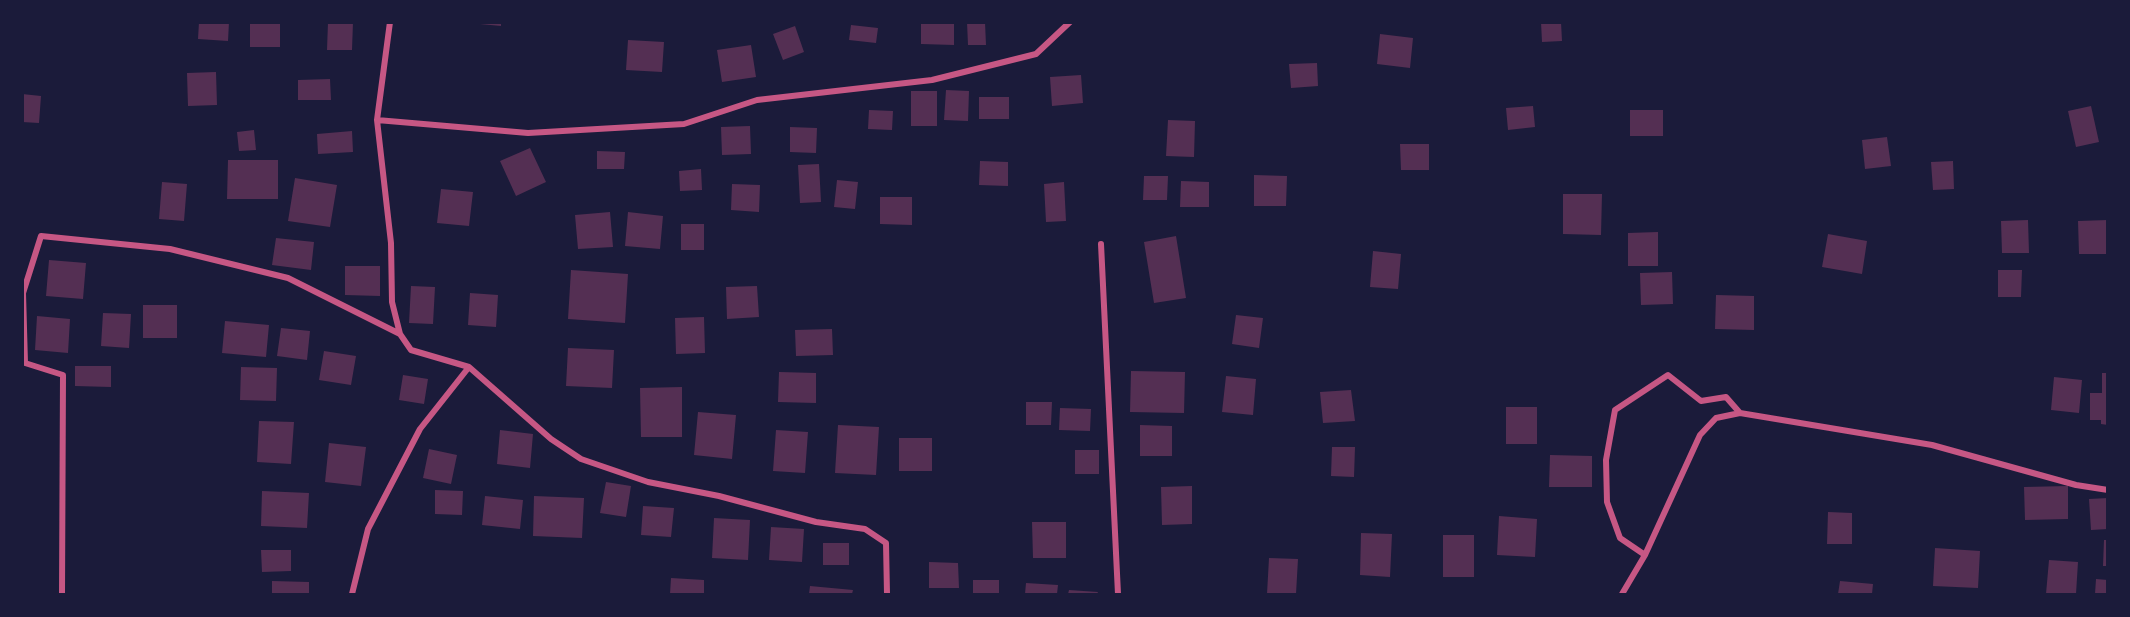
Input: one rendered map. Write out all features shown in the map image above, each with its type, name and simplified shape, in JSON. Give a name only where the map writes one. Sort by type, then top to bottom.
[{"type":"street","points":[[390,22],[377,120],[391,243],[392,302],[400,334],[411,350],[468,367],[551,439],[582,459],[648,482],[719,496],[816,522],[865,529],[886,543],[887,594]]},
{"type":"street","points":[[377,120],[528,133],[684,124],[757,100],[932,80],[1036,54],[1070,22]]},
{"type":"street","points":[[63,594],[63,375],[26,363],[22,293],[41,236],[170,249],[288,278],[400,334]]},
{"type":"street","points":[[1101,244],[1118,594]]},
{"type":"street","points":[[352,594],[368,530],[420,429],[468,367]]},
{"type":"street","points":[[1645,555],[1620,538],[1607,502],[1606,460],[1615,410],[1668,375],[1701,401],[1726,397],[1740,413]]},
{"type":"street","points":[[1622,594],[1645,555],[1700,435],[1716,418],[1740,413],[1932,445],[2076,485],[2108,490]]},
{"type":"building","points":[[199,22],[229,22],[228,41],[198,39]]},
{"type":"building","points":[[250,22],[280,22],[280,47],[250,47]]},
{"type":"building","points":[[328,22],[353,22],[352,50],[327,50]]},
{"type":"building","points":[[480,22],[501,22],[501,26],[480,24]]},
{"type":"building","points":[[921,22],[954,22],[954,45],[921,44]]},
{"type":"building","points":[[967,22],[985,22],[986,45],[968,45]]},
{"type":"building","points":[[1541,22],[1561,22],[1562,41],[1542,42]]},
{"type":"building","points":[[851,25],[878,28],[876,43],[849,40]]},
{"type":"building","points":[[795,26],[804,52],[783,60],[773,34]]},
{"type":"building","points":[[1380,34],[1413,38],[1410,68],[1377,64]]},
{"type":"building","points":[[628,40],[664,42],[662,72],[626,70]]},
{"type":"building","points":[[751,45],[756,77],[722,82],[717,50]]},
{"type":"building","points":[[1317,63],[1318,86],[1291,88],[1289,64]]},
{"type":"building","points":[[216,72],[217,105],[188,106],[187,73]]},
{"type":"building","points":[[1081,75],[1083,103],[1052,106],[1050,77]]},
{"type":"building","points":[[330,79],[331,100],[298,100],[298,80]]},
{"type":"building","points":[[946,90],[969,91],[968,121],[944,120]]},
{"type":"building","points":[[911,91],[937,91],[937,126],[911,126]]},
{"type":"building","points":[[22,94],[41,96],[39,123],[22,122]]},
{"type":"building","points":[[979,97],[1009,97],[1009,119],[979,119]]},
{"type":"building","points":[[1533,106],[1535,127],[1508,130],[1506,108]]},
{"type":"building","points":[[2091,106],[2099,142],[2076,147],[2068,111]]},
{"type":"building","points":[[869,110],[893,111],[892,130],[868,129]]},
{"type":"building","points":[[1630,110],[1663,110],[1663,136],[1630,136]]},
{"type":"building","points":[[1168,120],[1195,121],[1194,157],[1166,156]]},
{"type":"building","points":[[750,126],[751,154],[722,155],[721,127]]},
{"type":"building","points":[[790,127],[817,128],[816,153],[790,152]]},
{"type":"building","points":[[254,130],[256,150],[239,151],[237,132]]},
{"type":"building","points":[[352,131],[353,152],[318,154],[317,134]]},
{"type":"building","points":[[1887,137],[1891,166],[1865,169],[1862,140]]},
{"type":"building","points":[[1400,144],[1429,144],[1429,170],[1401,170]]},
{"type":"building","points":[[530,148],[546,182],[516,196],[500,161]]},
{"type":"building","points":[[597,151],[625,152],[624,169],[597,169]]},
{"type":"building","points":[[228,160],[278,160],[278,199],[227,199]]},
{"type":"building","points":[[980,161],[1008,162],[1008,186],[979,185]]},
{"type":"building","points":[[1953,161],[1954,189],[1933,190],[1931,162]]},
{"type":"building","points":[[819,164],[821,202],[800,203],[798,165]]},
{"type":"building","points":[[701,169],[702,190],[680,191],[679,171]]},
{"type":"building","points":[[1254,175],[1287,176],[1286,206],[1254,206]]},
{"type":"building","points":[[1144,176],[1168,176],[1167,200],[1143,200]]},
{"type":"building","points":[[295,178],[337,185],[330,227],[288,221]]},
{"type":"building","points":[[837,180],[858,182],[855,209],[834,207]]},
{"type":"building","points":[[1181,181],[1209,182],[1209,207],[1180,207]]},
{"type":"building","points":[[162,182],[187,184],[184,221],[159,219]]},
{"type":"building","points":[[1064,182],[1066,221],[1046,222],[1044,184]]},
{"type":"building","points":[[732,184],[760,185],[759,212],[731,210]]},
{"type":"building","points":[[441,189],[473,192],[469,226],[437,223]]},
{"type":"building","points":[[1563,194],[1602,194],[1601,235],[1563,234]]},
{"type":"building","points":[[880,197],[912,197],[912,225],[880,224]]},
{"type":"building","points":[[610,212],[613,247],[578,249],[575,215]]},
{"type":"building","points":[[628,212],[663,216],[660,249],[625,246]]},
{"type":"building","points":[[2028,220],[2029,253],[2002,253],[2001,221]]},
{"type":"building","points":[[2108,220],[2108,254],[2079,254],[2078,221]]},
{"type":"building","points":[[681,224],[704,224],[704,250],[681,250]]},
{"type":"building","points":[[1658,232],[1658,266],[1628,266],[1628,233]]},
{"type":"building","points":[[1828,234],[1867,241],[1862,274],[1822,267]]},
{"type":"building","points":[[1176,236],[1186,298],[1154,303],[1144,242]]},
{"type":"building","points":[[276,238],[314,242],[311,270],[272,265]]},
{"type":"building","points":[[1373,251],[1401,254],[1398,289],[1370,287]]},
{"type":"building","points":[[49,260],[86,263],[83,299],[46,296]]},
{"type":"building","points":[[345,266],[380,266],[380,296],[345,295]]},
{"type":"building","points":[[571,270],[628,274],[625,323],[568,319]]},
{"type":"building","points":[[1998,270],[2022,270],[2021,297],[1998,297]]},
{"type":"building","points":[[1672,272],[1673,304],[1641,305],[1640,273]]},
{"type":"building","points":[[411,286],[435,287],[433,324],[409,323]]},
{"type":"building","points":[[757,286],[759,317],[727,319],[726,287]]},
{"type":"building","points":[[470,293],[498,295],[496,327],[468,325]]},
{"type":"building","points":[[1716,295],[1754,296],[1754,330],[1715,329]]},
{"type":"building","points":[[143,305],[177,305],[177,338],[143,338]]},
{"type":"building","points":[[103,313],[131,314],[129,348],[101,346]]},
{"type":"building","points":[[1236,315],[1263,318],[1259,348],[1232,344]]},
{"type":"building","points":[[37,316],[70,319],[68,353],[35,350]]},
{"type":"building","points":[[704,317],[705,353],[676,354],[675,318]]},
{"type":"building","points":[[225,321],[269,325],[266,357],[222,353]]},
{"type":"building","points":[[281,328],[310,331],[307,360],[277,356]]},
{"type":"building","points":[[832,329],[833,355],[796,356],[795,330]]},
{"type":"building","points":[[568,348],[614,350],[612,388],[566,386]]},
{"type":"building","points":[[324,351],[356,356],[351,385],[319,380]]},
{"type":"building","points":[[75,366],[111,366],[111,387],[75,386]]},
{"type":"building","points":[[241,367],[277,368],[276,401],[240,400]]},
{"type":"building","points":[[1131,371],[1185,372],[1184,413],[1130,412]]},
{"type":"building","points":[[779,372],[816,373],[816,403],[778,402]]},
{"type":"building","points":[[2102,373],[2108,373],[2108,425],[2101,424],[2101,420],[2090,420],[2090,393],[2102,393]]},
{"type":"building","points":[[403,375],[428,379],[424,404],[399,400]]},
{"type":"building","points":[[1226,376],[1256,379],[1253,415],[1222,412]]},
{"type":"building","points":[[2054,377],[2082,380],[2079,413],[2051,410]]},
{"type":"building","points":[[682,387],[682,437],[641,437],[640,388]]},
{"type":"building","points":[[1351,390],[1355,421],[1323,423],[1320,392]]},
{"type":"building","points":[[1026,402],[1052,402],[1051,425],[1026,425]]},
{"type":"building","points":[[1506,407],[1537,407],[1537,444],[1506,444]]},
{"type":"building","points":[[1060,408],[1091,409],[1090,431],[1059,430]]},
{"type":"building","points":[[698,412],[736,415],[732,459],[694,455]]},
{"type":"building","points":[[259,421],[294,422],[291,464],[257,462]]},
{"type":"building","points":[[838,425],[879,427],[876,475],[835,473]]},
{"type":"building","points":[[1140,425],[1172,426],[1172,456],[1140,456]]},
{"type":"building","points":[[500,430],[533,434],[530,468],[497,464]]},
{"type":"building","points":[[776,430],[808,432],[805,473],[773,471]]},
{"type":"building","points":[[899,438],[932,438],[932,471],[899,471]]},
{"type":"building","points":[[329,443],[366,447],[361,486],[325,482]]},
{"type":"building","points":[[1332,447],[1355,447],[1354,477],[1331,476]]},
{"type":"building","points":[[429,449],[457,455],[451,484],[423,478]]},
{"type":"building","points":[[1075,450],[1099,450],[1099,474],[1075,474]]},
{"type":"building","points":[[1550,455],[1592,456],[1592,487],[1549,487]]},
{"type":"building","points":[[606,482],[631,486],[626,517],[600,513]]},
{"type":"building","points":[[1192,486],[1192,524],[1162,525],[1161,487]]},
{"type":"building","points":[[2068,486],[2068,519],[2025,520],[2024,487]]},
{"type":"building","points":[[435,490],[463,491],[462,515],[435,514]]},
{"type":"building","points":[[262,491],[309,493],[307,528],[261,526]]},
{"type":"building","points":[[485,496],[523,500],[520,529],[482,525]]},
{"type":"building","points":[[534,496],[584,498],[582,538],[533,536]]},
{"type":"building","points":[[2108,498],[2108,529],[2091,530],[2089,499]]},
{"type":"building","points":[[643,506],[674,508],[671,537],[641,535]]},
{"type":"building","points":[[1828,512],[1852,513],[1852,544],[1827,544]]},
{"type":"building","points":[[1499,516],[1537,519],[1535,557],[1497,555]]},
{"type":"building","points":[[714,518],[750,520],[748,560],[712,558]]},
{"type":"building","points":[[1032,522],[1066,522],[1066,558],[1033,558]]},
{"type":"building","points":[[771,527],[804,529],[802,562],[769,560]]},
{"type":"building","points":[[1361,533],[1392,534],[1390,577],[1360,575]]},
{"type":"building","points":[[1443,535],[1474,535],[1474,577],[1443,577]]},
{"type":"building","points":[[2104,540],[2108,540],[2108,566],[2103,566]]},
{"type":"building","points":[[823,543],[849,543],[849,565],[823,565]]},
{"type":"building","points":[[1935,548],[1980,551],[1978,588],[1933,586]]},
{"type":"building","points":[[261,550],[291,550],[291,571],[262,572]]},
{"type":"building","points":[[1269,558],[1298,559],[1296,594],[1267,594]]},
{"type":"building","points":[[2049,560],[2078,562],[2076,594],[2046,594]]},
{"type":"building","points":[[929,562],[958,563],[959,588],[929,588]]},
{"type":"building","points":[[671,578],[704,580],[704,594],[670,594]]},
{"type":"building","points":[[2096,579],[2108,580],[2108,594],[2095,594]]},
{"type":"building","points":[[973,580],[999,580],[999,594],[973,594]]},
{"type":"building","points":[[272,581],[309,582],[309,594],[272,594]]},
{"type":"building","points":[[1840,581],[1873,584],[1872,594],[1838,594]]},
{"type":"building","points":[[1026,583],[1058,585],[1057,594],[1025,594]]},
{"type":"building","points":[[810,586],[853,590],[852,594],[809,594]]},
{"type":"building","points":[[1069,590],[1098,592],[1097,594],[1068,594]]}]
